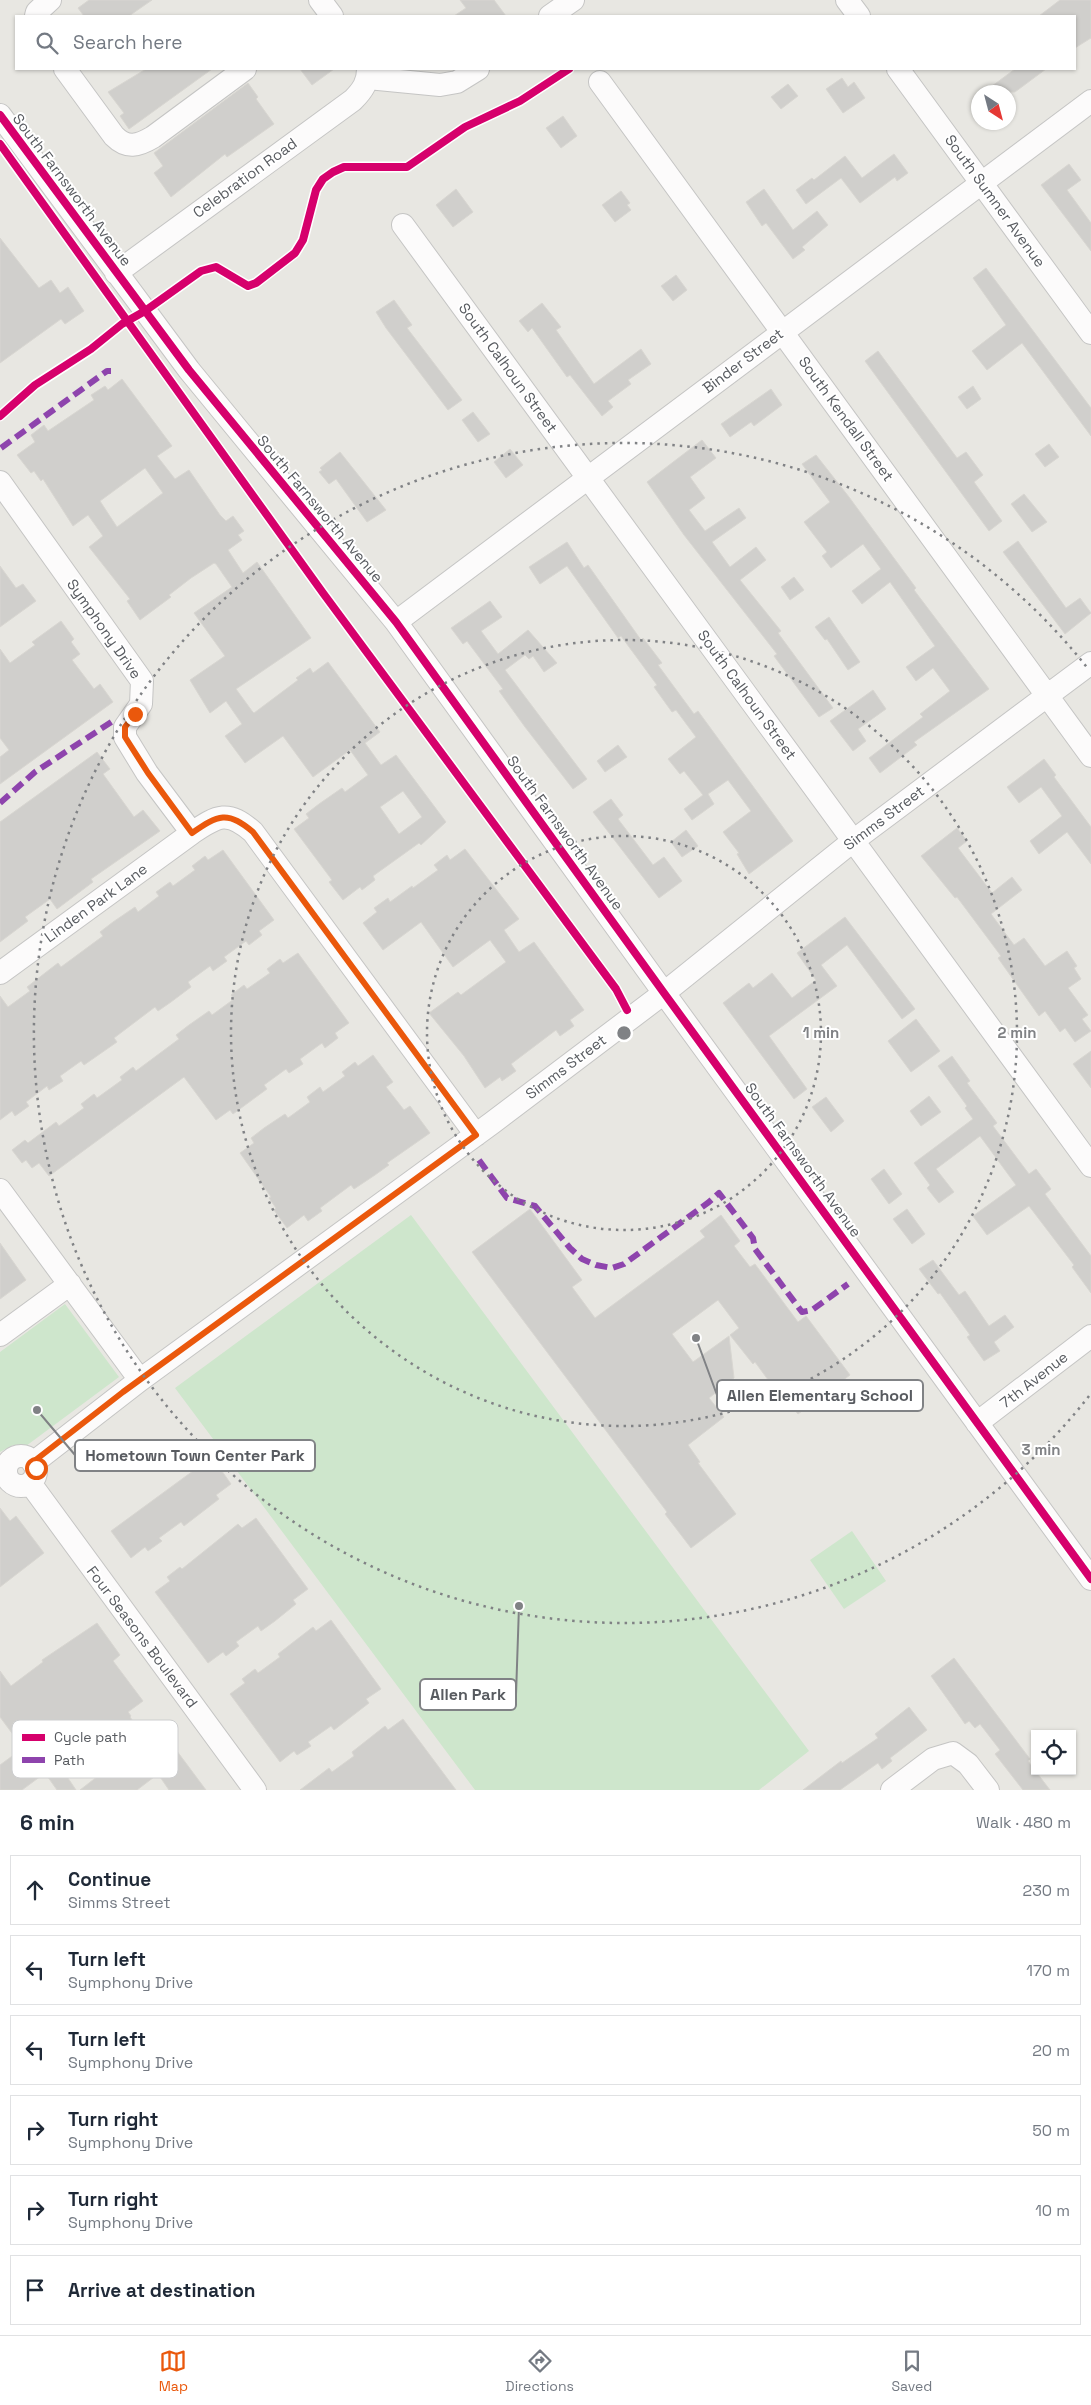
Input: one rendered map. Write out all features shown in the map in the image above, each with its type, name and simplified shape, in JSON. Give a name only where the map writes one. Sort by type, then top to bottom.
[{"type":"street","points":[[36,15],[50,0]]},
{"type":"street","points":[[551,15],[573,0]]},
{"type":"street","points":[[847,0],[858,15]]},
{"type":"street","points":[[66,70],[114,136],[122,144],[129,146],[137,145],[153,137],[245,70]]},
{"type":"street","name":"Celebration Road","points":[[116,272],[353,100],[364,88],[368,74],[440,85],[457,82],[476,70]]},
{"type":"street","name":"South Sumner Avenue","points":[[899,70],[1091,333]]},
{"type":"street","name":"South Kendall Street","points":[[600,82],[1091,756]]},
{"type":"street","name":"Binder Street","points":[[396,622],[1091,102]]},
{"type":"street","name":"South Farnsworth Avenue","points":[[0,115],[194,377],[396,622],[1091,1579]]},
{"type":"street","name":"South Calhoun Street","points":[[403,225],[1091,1166]]},
{"type":"street","name":"Symphony Drive","points":[[0,482],[142,681],[141,704],[125,727],[125,737],[148,773],[192,833]]},
{"type":"street","name":"Simms Street","points":[[18,1478],[140,1380],[476,1135],[664,993],[853,841],[1091,663]]},
{"type":"street","points":[[192,833],[211,820],[226,816],[240,820],[253,832],[476,1135]]},
{"type":"street","name":"Linden Park Lane","points":[[0,973],[192,833]]},
{"type":"street","points":[[0,1190],[140,1380]]},
{"type":"street","points":[[0,1335],[70,1284]]},
{"type":"street","name":"7th Avenue","points":[[977,1423],[1091,1336]]},
{"type":"street","name":"Four Seasons Boulevard","points":[[18,1478],[255,1790]]},
{"type":"street","points":[[892,1790],[933,1759],[953,1753],[968,1764],[988,1790]]},
{"type":"green space","points":[[411,1215],[809,1751],[759,1790],[475,1790],[175,1388]]},
{"type":"green space","points":[[65,1304],[119,1377],[26,1446],[13,1445],[0,1452],[0,1352]]},
{"type":"green space","points":[[852,1531],[886,1581],[844,1609],[810,1560]]},
{"type":"building","points":[[89,0],[152,0],[130,15],[83,15],[78,8]]},
{"type":"building","points":[[460,0],[494,0],[505,15],[456,15],[466,8]]},
{"type":"building","points":[[1060,0],[1091,0],[1091,38],[1076,47],[1076,15],[1040,15]]},
{"type":"building","points":[[144,70],[211,70],[129,129],[120,116],[124,113],[108,92]]},
{"type":"building","points":[[301,70],[333,70],[312,85]]},
{"type":"building","points":[[1014,70],[1045,70],[1016,91],[1016,85],[993,85]]},
{"type":"building","points":[[842,78],[848,87],[854,82],[865,98],[843,113],[826,89]]},
{"type":"building","points":[[248,83],[258,97],[256,99],[274,124],[227,157],[225,154],[171,197],[154,173],[163,166],[154,153]]},
{"type":"building","points":[[788,84],[798,96],[781,109],[771,97]]},
{"type":"building","points":[[563,116],[577,136],[561,148],[546,128]]},
{"type":"building","points":[[894,154],[908,173],[897,181],[895,177],[860,203],[841,178],[806,204],[796,190],[812,178],[814,180],[845,156],[862,178]]},
{"type":"building","points":[[1069,164],[1081,180],[1067,190],[1091,223],[1091,251],[1041,185]]},
{"type":"building","points":[[456,189],[473,212],[453,227],[436,205]]},
{"type":"building","points":[[764,189],[793,230],[817,211],[828,225],[802,247],[805,250],[793,259],[766,223],[762,226],[746,202]]},
{"type":"building","points":[[621,191],[630,203],[627,205],[631,210],[615,222],[602,205]]},
{"type":"building","points":[[0,238],[39,288],[51,280],[60,293],[68,287],[84,311],[65,324],[61,319],[0,363]]},
{"type":"building","points":[[986,268],[1091,408],[1091,436],[1022,343],[987,370],[972,351],[1006,325],[973,278]]},
{"type":"building","points":[[676,275],[687,290],[673,301],[661,286]]},
{"type":"building","points":[[394,300],[412,325],[407,328],[462,400],[448,410],[376,312]]},
{"type":"building","points":[[542,303],[561,327],[556,330],[594,384],[641,349],[651,364],[628,380],[631,384],[608,401],[613,407],[602,416],[570,375],[567,377],[532,328],[528,332],[519,321]]},
{"type":"building","points":[[878,351],[957,458],[966,452],[983,475],[974,482],[1002,521],[989,531],[865,361]]},
{"type":"building","points":[[122,379],[172,446],[157,456],[175,479],[189,470],[220,515],[226,521],[233,516],[244,531],[238,535],[242,540],[228,550],[243,573],[257,562],[311,638],[236,689],[252,711],[254,713],[298,680],[296,678],[310,668],[313,673],[328,662],[380,732],[365,743],[381,765],[396,755],[446,822],[421,845],[419,843],[373,876],[375,880],[362,890],[360,887],[343,900],[329,882],[332,880],[294,829],[309,818],[306,814],[319,804],[342,788],[345,792],[368,775],[350,750],[313,777],[283,736],[245,763],[225,736],[242,724],[226,701],[210,713],[190,680],[225,656],[194,613],[232,587],[216,564],[214,563],[191,578],[169,595],[171,597],[140,620],[127,601],[130,599],[89,547],[103,536],[88,515],[73,526],[43,479],[41,481],[34,471],[31,473],[17,455],[35,442],[31,435],[44,425],[48,431],[94,400],[91,395],[105,386],[108,390]],"holes":[[[145,468],[163,493],[117,527],[100,501]],[[403,791],[422,817],[399,834],[380,807]]]},
{"type":"building","points":[[973,386],[981,399],[967,409],[958,397]]},
{"type":"building","points":[[771,389],[782,405],[754,426],[751,422],[730,437],[721,424]]},
{"type":"building","points":[[473,412],[490,434],[478,442],[462,420]]},
{"type":"building","points":[[702,440],[716,458],[690,477],[705,498],[689,510],[705,531],[739,508],[746,518],[712,542],[730,567],[756,547],[766,560],[740,580],[781,631],[778,633],[833,708],[819,717],[774,656],[777,654],[684,535],[647,482]]},
{"type":"building","points":[[1049,444],[1059,457],[1045,467],[1035,454]]},
{"type":"building","points":[[510,449],[523,465],[506,478],[494,462]]},
{"type":"building","points":[[340,452],[386,510],[367,522],[336,479],[329,484],[319,472],[322,470],[320,468]]},
{"type":"building","points":[[816,455],[849,497],[916,588],[914,590],[989,689],[914,742],[917,745],[880,773],[869,758],[923,717],[920,714],[950,691],[933,668],[916,681],[906,667],[935,646],[890,582],[862,604],[852,591],[881,569],[863,544],[831,568],[822,556],[827,552],[804,522],[830,502],[802,464]]},
{"type":"building","points":[[1024,494],[1047,522],[1032,532],[1011,504]]},
{"type":"building","points":[[1018,541],[1066,608],[1080,598],[1091,613],[1065,634],[1003,552]]},
{"type":"building","points":[[567,542],[584,568],[588,565],[641,640],[643,638],[662,663],[658,665],[694,714],[698,711],[793,841],[749,874],[737,854],[739,853],[723,832],[751,811],[728,780],[708,794],[714,804],[692,820],[684,809],[703,795],[684,771],[680,774],[668,759],[696,737],[676,710],[672,712],[654,687],[657,685],[621,636],[618,638],[567,566],[540,584],[529,567]]},
{"type":"building","points":[[0,566],[16,588],[23,584],[36,601],[0,627]]},
{"type":"building","points":[[794,577],[804,590],[790,600],[781,587]]},
{"type":"building","points":[[490,601],[502,617],[481,631],[498,654],[528,630],[557,663],[544,672],[533,656],[529,659],[525,655],[505,670],[587,779],[573,789],[499,691],[503,689],[467,641],[463,644],[451,628]]},
{"type":"building","points":[[829,617],[860,662],[848,670],[827,639],[825,640],[815,627]]},
{"type":"building","points":[[61,621],[74,639],[71,642],[80,654],[72,660],[94,689],[100,684],[113,702],[0,784],[0,757],[9,750],[0,738],[0,649],[10,663],[35,645],[32,642]]},
{"type":"building","points":[[873,690],[886,709],[858,729],[866,741],[853,751],[830,721]]},
{"type":"building","points":[[618,745],[627,757],[605,772],[597,761]]},
{"type":"building","points":[[97,752],[110,769],[103,774],[134,817],[143,810],[160,831],[91,879],[93,882],[57,909],[50,899],[25,917],[28,921],[0,942],[0,822]]},
{"type":"building","points":[[1044,759],[1056,775],[1054,777],[1091,827],[1091,864],[1067,832],[1039,854],[1030,841],[1062,816],[1041,787],[1019,803],[1007,787]]},
{"type":"building","points":[[611,799],[623,815],[618,819],[653,865],[664,857],[682,881],[659,898],[593,812]]},
{"type":"building","points":[[957,828],[967,841],[958,848],[992,893],[1012,877],[1022,890],[991,914],[1014,945],[1024,938],[1045,966],[1067,951],[1077,966],[1074,968],[1081,979],[1068,988],[1088,1015],[1082,1019],[1091,1031],[1075,1042],[1065,1028],[1060,1032],[1045,1011],[1039,1016],[998,958],[1001,956],[957,897],[955,898],[921,856]]},
{"type":"building","points":[[686,830],[698,846],[682,857],[671,842]]},
{"type":"building","points":[[465,849],[519,919],[504,930],[519,952],[534,942],[584,1010],[570,1020],[574,1026],[560,1036],[556,1030],[511,1064],[516,1071],[502,1081],[500,1077],[485,1088],[464,1056],[429,1013],[458,992],[461,995],[506,962],[490,940],[453,967],[421,922],[383,950],[363,923],[377,912],[374,908],[388,898],[390,902],[438,870],[434,865],[447,855],[450,860]]},
{"type":"building","points":[[223,850],[274,920],[259,931],[262,935],[249,945],[246,941],[224,957],[227,961],[213,971],[210,966],[188,982],[191,987],[158,1011],[155,1007],[114,1038],[117,1042],[84,1065],[81,1061],[60,1076],[63,1081],[49,1090],[47,1086],[26,1102],[29,1106],[15,1116],[12,1111],[0,1120],[0,996],[8,1007],[30,991],[27,987],[58,963],[61,967],[103,936],[100,932],[113,922],[135,907],[138,912],[159,896],[156,892],[170,882],[173,886],[195,870],[192,866],[205,856],[208,860]]},
{"type":"building","points":[[845,917],[915,1009],[902,1019],[847,945],[821,965],[837,986],[769,1036],[807,1089],[794,1099],[723,1003],[749,983],[753,988],[772,973],[792,998],[816,980],[797,953]]},
{"type":"building","points":[[298,953],[349,1023],[335,1033],[338,1038],[325,1048],[322,1043],[300,1059],[303,1064],[289,1073],[286,1069],[264,1085],[267,1089],[233,1114],[230,1110],[216,1120],[184,1077],[49,1176],[39,1163],[32,1168],[26,1160],[22,1163],[12,1150],[25,1140],[28,1143],[56,1122],[59,1126],[84,1108],[81,1104],[94,1094],[97,1098],[122,1080],[120,1077],[133,1067],[136,1071],[179,1039],[176,1035],[189,1025],[209,1011],[212,1015],[234,999],[231,995],[244,985],[247,989],[270,973],[267,969],[280,959],[283,963]]},
{"type":"building","points":[[916,1019],[940,1051],[911,1072],[888,1041]]},
{"type":"building","points":[[1091,1051],[1091,1088],[1073,1064]]},
{"type":"building","points":[[373,1055],[393,1082],[386,1087],[404,1110],[410,1106],[430,1133],[354,1189],[351,1185],[320,1208],[322,1211],[308,1221],[304,1215],[287,1228],[274,1210],[276,1208],[269,1198],[271,1197],[240,1153],[254,1143],[251,1138],[264,1128],[285,1114],[288,1118],[310,1102],[307,1097],[320,1087],[323,1092],[345,1076],[342,1072],[355,1062],[358,1066]]},
{"type":"building","points":[[952,1056],[970,1081],[967,1083],[997,1123],[993,1126],[1029,1174],[1036,1169],[1051,1189],[1045,1194],[1091,1256],[1091,1293],[1072,1267],[1074,1265],[1029,1206],[987,1235],[973,1216],[1016,1185],[980,1136],[936,1169],[954,1192],[939,1203],[927,1188],[930,1185],[914,1163],[973,1119],[965,1108],[967,1106],[938,1066]]},
{"type":"building","points":[[929,1096],[941,1112],[921,1126],[910,1111]]},
{"type":"building","points":[[826,1097],[844,1121],[831,1132],[812,1107]]},
{"type":"building","points":[[884,1169],[902,1194],[889,1204],[871,1179]]},
{"type":"building","points":[[530,1209],[582,1280],[572,1287],[595,1318],[705,1237],[700,1231],[721,1215],[740,1241],[734,1246],[750,1267],[755,1264],[798,1322],[806,1316],[850,1375],[798,1414],[793,1408],[790,1410],[755,1362],[753,1364],[730,1335],[739,1328],[718,1300],[672,1334],[693,1362],[729,1336],[734,1378],[709,1398],[724,1417],[688,1445],[700,1462],[698,1463],[736,1514],[691,1548],[665,1514],[667,1512],[472,1252]]},
{"type":"building","points":[[907,1209],[925,1234],[912,1244],[893,1219]]},
{"type":"building","points":[[0,1243],[26,1280],[0,1299]]},
{"type":"building","points":[[933,1260],[959,1295],[965,1291],[989,1326],[1005,1315],[1014,1327],[994,1342],[1000,1351],[984,1361],[967,1337],[970,1335],[940,1293],[938,1294],[919,1269]]},
{"type":"building","points":[[212,1457],[231,1484],[216,1495],[219,1499],[184,1526],[181,1522],[159,1538],[162,1541],[148,1551],[145,1547],[131,1558],[111,1531]]},
{"type":"building","points":[[0,1508],[10,1521],[16,1516],[44,1553],[0,1587]]},
{"type":"building","points":[[256,1518],[308,1589],[293,1600],[296,1604],[275,1621],[261,1631],[258,1626],[236,1642],[239,1646],[226,1656],[223,1652],[208,1663],[155,1592],[170,1581],[167,1577],[180,1567],[182,1569],[238,1524],[242,1528]]},
{"type":"building","points":[[331,1620],[381,1689],[366,1699],[369,1703],[334,1730],[331,1726],[308,1742],[311,1746],[297,1755],[294,1751],[280,1762],[230,1694],[245,1683],[242,1679],[255,1669],[258,1673],[280,1657],[278,1654],[313,1627],[316,1631]]},
{"type":"building","points":[[97,1623],[120,1655],[113,1661],[143,1701],[128,1712],[132,1720],[12,1720],[12,1733],[0,1717],[0,1671],[11,1686],[43,1662],[42,1660]]},
{"type":"building","points":[[954,1658],[1030,1759],[1028,1761],[1031,1765],[1031,1775],[1039,1775],[1050,1790],[1023,1790],[995,1754],[1000,1750],[980,1724],[975,1728],[969,1721],[965,1724],[931,1676]]},
{"type":"building","points":[[909,1707],[927,1730],[890,1758],[892,1761],[882,1769],[878,1763],[840,1790],[803,1790],[841,1761],[842,1763],[878,1738],[875,1734]]},
{"type":"building","points":[[403,1719],[456,1790],[300,1790],[329,1768],[332,1772],[354,1756],[352,1752],[385,1726],[388,1730]]},
{"type":"building","points":[[178,1752],[206,1790],[169,1790],[161,1778],[178,1778]]},
{"type":"building","points":[[12,1756],[12,1778],[38,1778],[22,1790],[0,1790],[0,1765]]},
{"type":"building","points":[[49,1778],[68,1778],[76,1790],[57,1790]]},
{"type":"building","points":[[95,1778],[153,1778],[137,1790],[80,1790]]},
{"type":"marked path","points":[[1,448],[107,371],[111,371]]},
{"type":"marked path","points":[[0,803],[35,772],[116,719]]},
{"type":"marked path","points":[[479,1160],[507,1198],[535,1206],[570,1248],[582,1259],[596,1265],[612,1268],[624,1264],[719,1193],[753,1238],[755,1249],[802,1312],[812,1310],[848,1284]]},
{"type":"cycle path","points":[[0,416],[35,385],[91,349],[122,324],[145,311],[201,271],[216,267],[248,286],[256,283],[295,253],[303,240],[316,190],[323,179],[333,172],[344,167],[407,167],[465,127],[520,101],[567,70]]},
{"type":"cycle path","points":[[0,115],[189,370],[396,622],[1091,1579]]},
{"type":"cycle path","points":[[0,144],[323,593],[616,989],[627,1010]]},
{"type":"place","name":"Allen Elementary School","points":[[696,1338]]},
{"type":"place","name":"Hometown Town Center Park","points":[[37,1410]]},
{"type":"place","name":"Allen Park","points":[[519,1606]]},
{"type":"route","points":[[36,1468],[33,1462],[123,1392],[476,1135],[253,832],[240,820],[226,816],[211,820],[192,833],[148,773],[125,737],[125,727],[135,714]]}]
